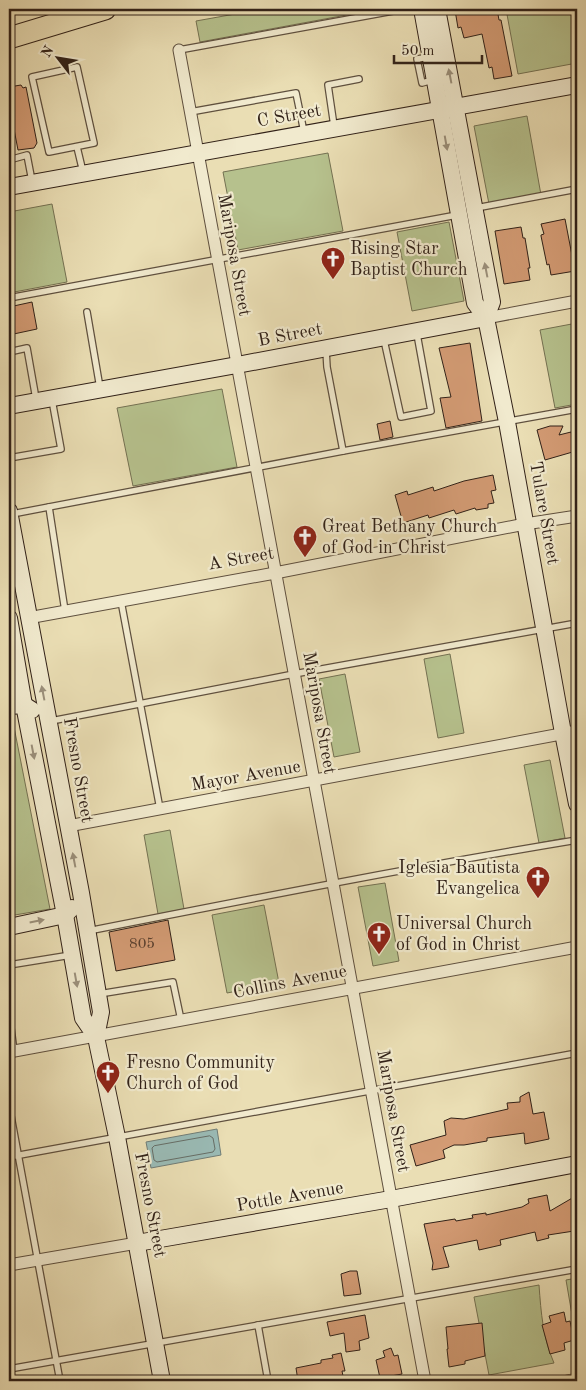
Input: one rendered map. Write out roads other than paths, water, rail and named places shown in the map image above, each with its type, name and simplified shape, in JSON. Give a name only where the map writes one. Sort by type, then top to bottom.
[{"type":"highway","points":[[9,38],[105,9]]},
{"type":"main road","name":"Tulare Street","points":[[422,9],[435,80],[448,109]]},
{"type":"main road","name":"Tulare Street","points":[[437,9],[448,109],[467,211],[475,303],[486,318],[545,629],[570,732],[577,804]]},
{"type":"main road","name":"C Street","points":[[9,187],[577,85]]},
{"type":"main road","name":"B Street","points":[[9,406],[486,318]]},
{"type":"main road","name":"Fresno Street","points":[[9,513],[81,893],[101,1012],[96,1037]]},
{"type":"main road","name":"Fresno Street","points":[[9,621],[16,654],[16,706],[65,915],[83,1018],[96,1037],[117,1137],[162,1381]]},
{"type":"main road","points":[[9,678],[16,654]]},
{"type":"main road","points":[[16,706],[32,710],[37,717],[39,728],[58,772]]},
{"type":"main road","points":[[9,926],[65,915],[81,893]]},
{"type":"main road","name":"Pottle Avenue","points":[[137,1243],[391,1199],[577,1164]]},
{"type":"street","name":"Mariposa Street","points":[[179,50],[425,1381]]},
{"type":"street","name":"B Street","points":[[486,318],[577,301]]},
{"type":"street","name":"A Street","points":[[28,618],[276,573],[525,524],[577,516]]},
{"type":"street","name":"Mayor Avenue","points":[[68,826],[570,732]]},
{"type":"street","name":"Collins Avenue","points":[[12,1052],[577,946]]},
{"type":"street","name":"Pottle Avenue","points":[[9,1265],[137,1243]]},
{"type":"street","points":[[567,1381],[577,1379]]},
{"type":"lane","points":[[179,50],[404,9]]},
{"type":"lane","points":[[77,67],[94,143],[77,147],[49,152],[32,77],[77,67]]},
{"type":"lane","points":[[334,128],[328,85],[359,79]]},
{"type":"lane","points":[[190,112],[296,93],[305,134]]},
{"type":"lane","points":[[77,147],[84,174]]},
{"type":"lane","points":[[9,160],[27,156],[32,183]]},
{"type":"lane","points":[[9,298],[577,189]]},
{"type":"lane","points":[[88,312],[100,389]]},
{"type":"lane","points":[[384,338],[401,417],[423,413],[430,411],[416,331]]},
{"type":"lane","points":[[9,352],[26,348],[61,449],[9,458]]},
{"type":"lane","points":[[326,348],[327,367],[343,451]]},
{"type":"lane","points":[[9,513],[577,409]]},
{"type":"lane","points":[[48,507],[65,611]]},
{"type":"lane","points":[[121,601],[160,810]]},
{"type":"lane","points":[[49,721],[294,674],[577,624]]},
{"type":"lane","points":[[87,931],[333,883],[577,840]]},
{"type":"lane","points":[[9,965],[71,955]]},
{"type":"lane","points":[[98,994],[174,982],[181,1020]]},
{"type":"lane","points":[[9,1013],[12,1052]]},
{"type":"lane","points":[[9,1157],[577,1053]]},
{"type":"lane","points":[[9,1105],[60,1381]]},
{"type":"lane","points":[[9,1369],[577,1269]]},
{"type":"lane","points":[[258,1325],[268,1381]]},
{"type":"water","points":[[217,1129],[221,1155],[151,1168],[146,1142]]},
{"type":"place","name":"Rising Star Baptist Church","points":[[333,280]]},
{"type":"place","name":"Great Bethany Church of God in Christ","points":[[305,558]]},
{"type":"place","name":"Iglesia Bautista Evangelica","points":[[538,899]]},
{"type":"place","name":"Universal Church of God in Christ","points":[[379,955]]},
{"type":"place","name":"Fresno Community Church of God","points":[[108,1094]]}]
